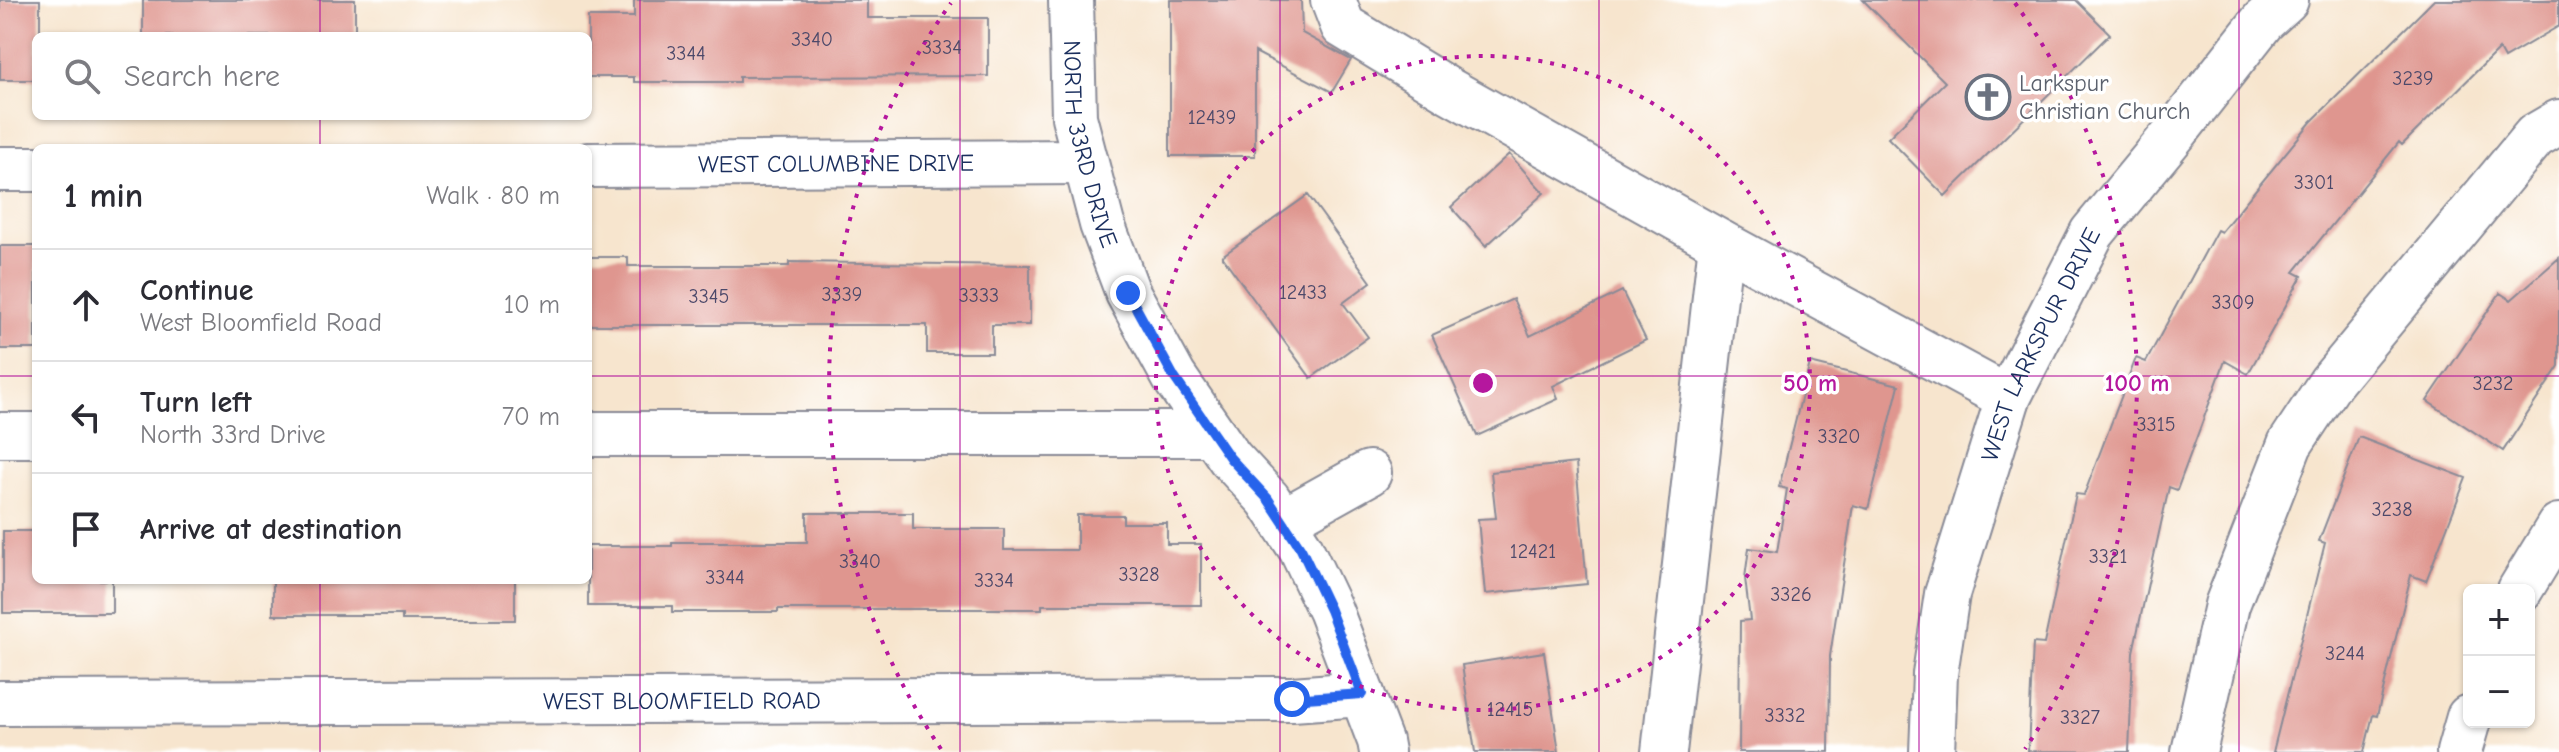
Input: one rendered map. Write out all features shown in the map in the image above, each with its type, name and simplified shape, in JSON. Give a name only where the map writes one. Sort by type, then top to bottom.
[{"type":"street","name":"NORTH 33RD DRIVE","points":[[1071,0],[1074,117],[1102,224],[1128,293],[1174,377],[1230,458],[1268,499],[1301,549],[1324,598],[1382,752]]},
{"type":"street","points":[[1333,0],[1343,26],[1450,91],[1721,243],[2008,398]]},
{"type":"street","name":"WEST LARKSPUR DRIVE","points":[[1932,752],[1935,674],[1947,594],[2008,398],[2092,233],[2178,129],[2264,7]]},
{"type":"street","points":[[2194,752],[2227,605],[2290,444],[2331,382],[2535,136],[2559,122]]},
{"type":"street","name":"WEST COLUMBINE DRIVE","points":[[592,165],[1086,162]]},
{"type":"street","points":[[0,169],[32,169]]},
{"type":"street","points":[[1664,752],[1721,243]]},
{"type":"street","points":[[592,434],[1213,434]]},
{"type":"street","points":[[0,435],[32,435]]},
{"type":"street","points":[[1283,521],[1369,473]]},
{"type":"street","points":[[2524,584],[2559,526]]},
{"type":"street","name":"WEST BLOOMFIELD ROAD","points":[[0,703],[1292,699],[1362,694]]},
{"type":"street","points":[[2459,752],[2466,728]]},
{"type":"building","points":[[0,0],[40,0],[40,32],[32,32],[32,80],[0,80]]},
{"type":"building","points":[[143,0],[355,0],[355,32],[143,32]]},
{"type":"building","points":[[634,0],[867,0],[867,18],[988,18],[988,76],[739,77],[739,82],[634,82],[634,77],[592,77],[592,32],[588,32],[588,17],[634,17]]},
{"type":"building","points":[[1170,0],[1301,0],[1302,33],[1351,60],[1332,92],[1255,52],[1255,156],[1170,156]]},
{"type":"building","name":"Larkspur Christian Church","points":[[1863,0],[2076,0],[2110,34],[1945,196],[1888,138],[1945,82]]},
{"type":"building","points":[[2434,0],[2559,0],[2559,26],[2504,58],[2499,49],[2402,145],[2399,142],[2294,272],[2302,276],[2248,374],[2225,361],[2177,490],[2169,487],[2133,652],[2129,752],[2028,751],[2033,643],[2044,644],[2076,494],[2084,495],[2136,358],[2146,362],[2217,230],[2221,232],[2311,122]]},
{"type":"building","points":[[1509,154],[1544,193],[1486,246],[1451,207]]},
{"type":"building","points":[[1308,195],[1371,282],[1343,303],[1368,337],[1311,378],[1222,256]]},
{"type":"building","points":[[0,246],[32,246],[32,349],[0,349]]},
{"type":"building","points":[[592,257],[628,257],[628,266],[789,266],[789,262],[1030,265],[1030,325],[992,325],[992,353],[927,353],[927,325],[592,325]]},
{"type":"building","points":[[2559,258],[2559,366],[2503,451],[2427,401],[2500,293],[2511,300]]},
{"type":"building","points":[[1622,291],[1646,340],[1553,386],[1558,399],[1477,436],[1432,335],[1513,299],[1530,336]]},
{"type":"building","points":[[1810,363],[1899,385],[1868,509],[1853,505],[1830,656],[1829,752],[1739,752],[1740,621],[1750,620],[1745,578],[1749,548],[1777,552],[1787,489],[1779,487]]},
{"type":"building","points":[[2359,437],[2466,478],[2426,581],[2411,575],[2377,716],[2373,715],[2364,752],[2273,752],[2325,543],[2319,541]]},
{"type":"building","points":[[1576,463],[1587,584],[1485,594],[1478,519],[1496,518],[1491,472]]},
{"type":"building","points":[[807,513],[913,513],[913,529],[1004,529],[1004,550],[1077,550],[1077,515],[1123,515],[1123,523],[1167,523],[1167,544],[1201,544],[1201,605],[1042,605],[1042,609],[778,609],[778,612],[672,612],[672,606],[588,606],[588,584],[592,584],[592,546],[672,546],[672,542],[807,542]]},
{"type":"building","points":[[3,531],[32,531],[32,584],[112,584],[112,613],[3,613]]},
{"type":"building","points":[[273,584],[515,584],[515,620],[402,620],[402,615],[273,615]]},
{"type":"building","points":[[1544,652],[1559,752],[1475,752],[1462,665]]},
{"type":"place","name":"Larkspur Christian Church","points":[[1988,97]]},
{"type":"route","points":[[1128,293],[1174,377],[1230,458],[1268,499],[1301,549],[1330,610],[1362,694],[1292,699]]}]
